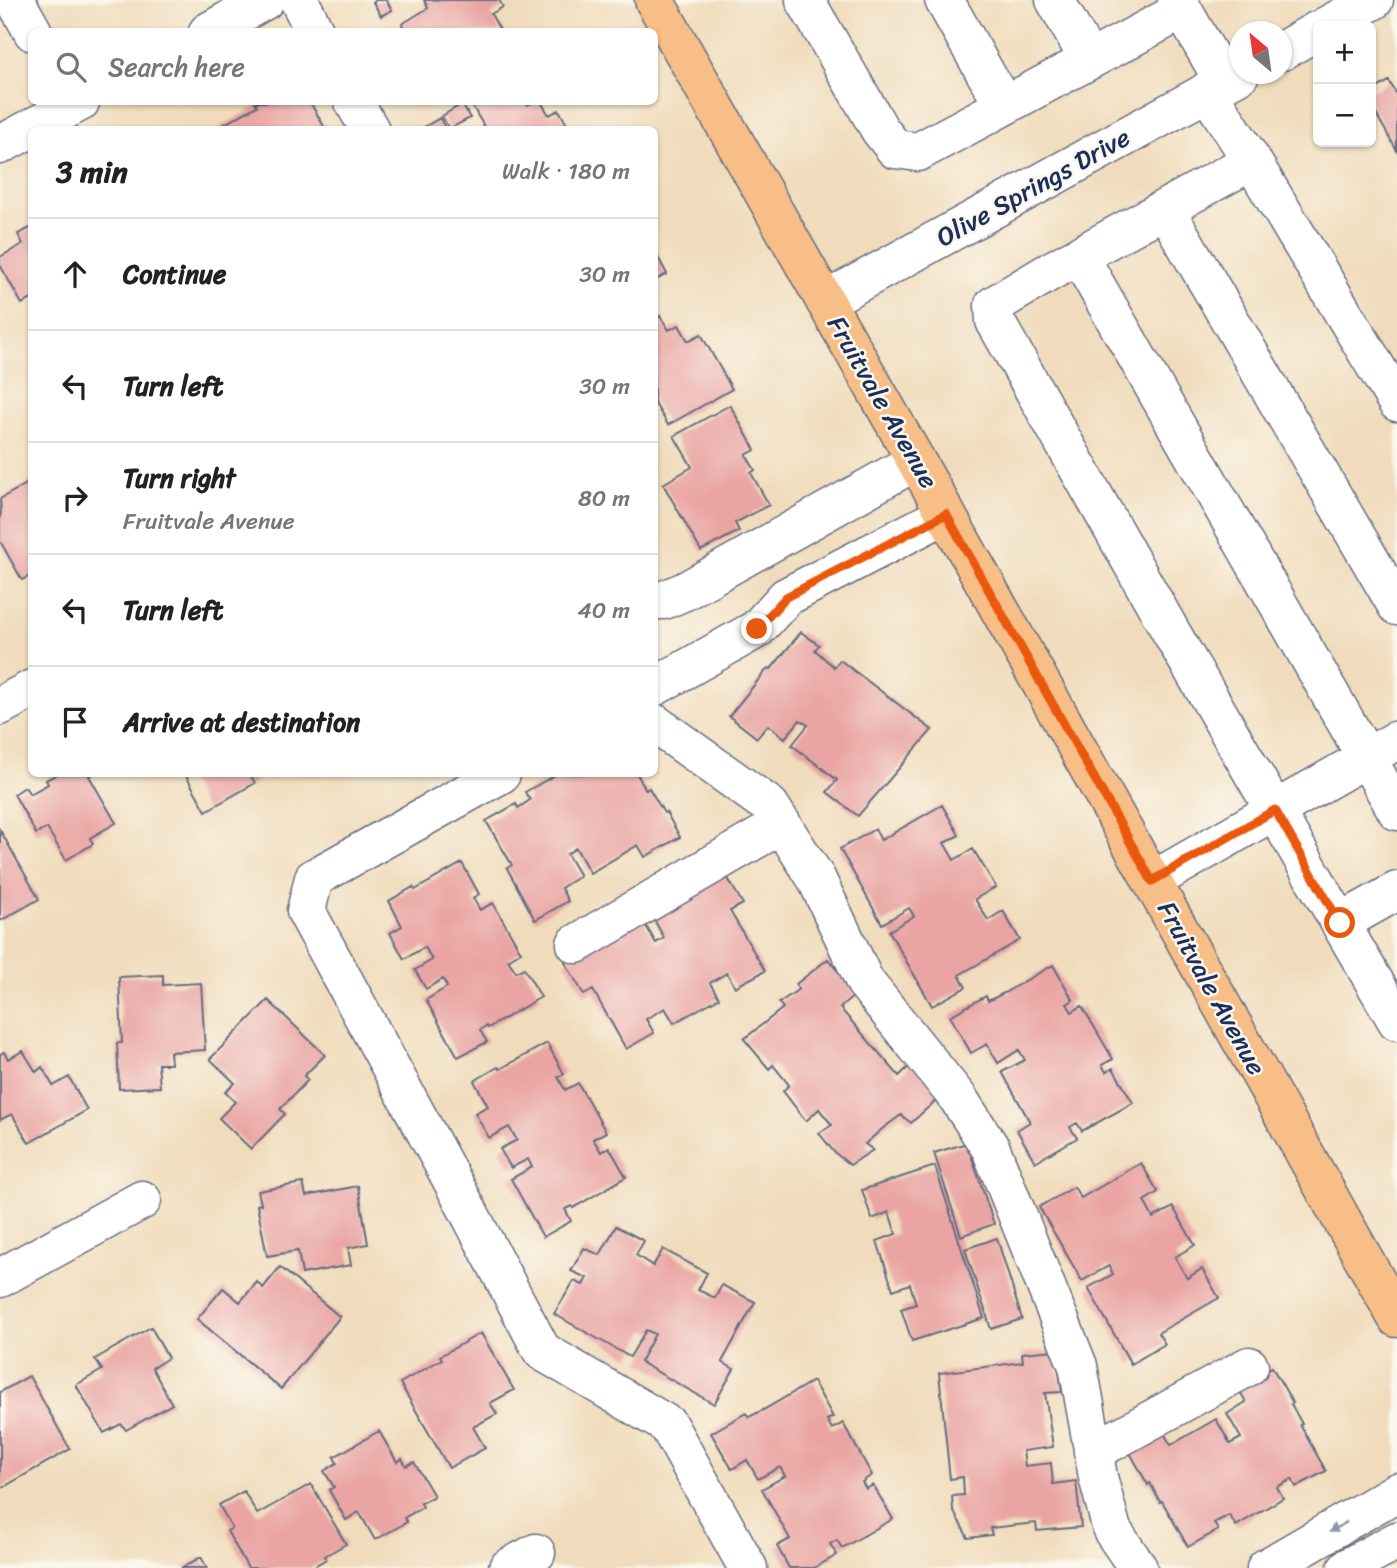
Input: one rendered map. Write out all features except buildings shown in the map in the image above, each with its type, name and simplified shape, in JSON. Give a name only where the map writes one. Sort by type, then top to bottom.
[{"type":"main road","name":"Fruitvale Avenue","points":[[654,0],[1397,1318]]},
{"type":"street","points":[[15,0],[31,28]]},
{"type":"street","points":[[215,28],[265,0]]},
{"type":"street","points":[[299,0],[313,28]]},
{"type":"street","points":[[805,0],[880,130],[895,149],[918,152],[1089,60],[1180,5],[1224,82],[1252,161],[1397,402]]},
{"type":"street","points":[[944,0],[1004,106]]},
{"type":"street","points":[[1055,0],[1089,60]]},
{"type":"street","points":[[1335,21],[1374,0]]},
{"type":"street","points":[[1292,45],[1313,33]]},
{"type":"street","name":"Olive Springs Drive","points":[[825,301],[1224,82]]},
{"type":"street","points":[[34,126],[71,105]]},
{"type":"street","points":[[356,105],[368,126]]},
{"type":"street","points":[[0,145],[28,129]]},
{"type":"street","points":[[1252,161],[994,305],[995,321],[1171,632],[1397,1021]]},
{"type":"street","points":[[1164,209],[1397,606]]},
{"type":"street","points":[[1079,256],[1382,748],[1397,811]]},
{"type":"street","points":[[658,600],[685,591],[916,461]]},
{"type":"street","points":[[658,685],[757,629],[786,597],[946,514]]},
{"type":"street","points":[[0,706],[28,691]]},
{"type":"street","points":[[658,726],[770,806],[816,878],[865,982],[958,1098],[991,1149],[1078,1366],[1098,1477],[1112,1530],[1138,1568]]},
{"type":"street","points":[[1152,881],[1382,748]]},
{"type":"street","points":[[496,777],[314,878],[306,911],[542,1351],[667,1424],[748,1568]]},
{"type":"street","points":[[576,944],[782,824]]},
{"type":"street","points":[[1340,923],[1397,891]]},
{"type":"street","points":[[0,1278],[142,1200]]},
{"type":"street","points":[[1093,1452],[1249,1366]]},
{"type":"street","points":[[1266,1568],[1397,1492]]},
{"type":"street","points":[[1347,1568],[1397,1541]]},
{"type":"route","points":[[757,629],[786,597],[946,514],[1152,881],[1275,810],[1340,923]]}]
